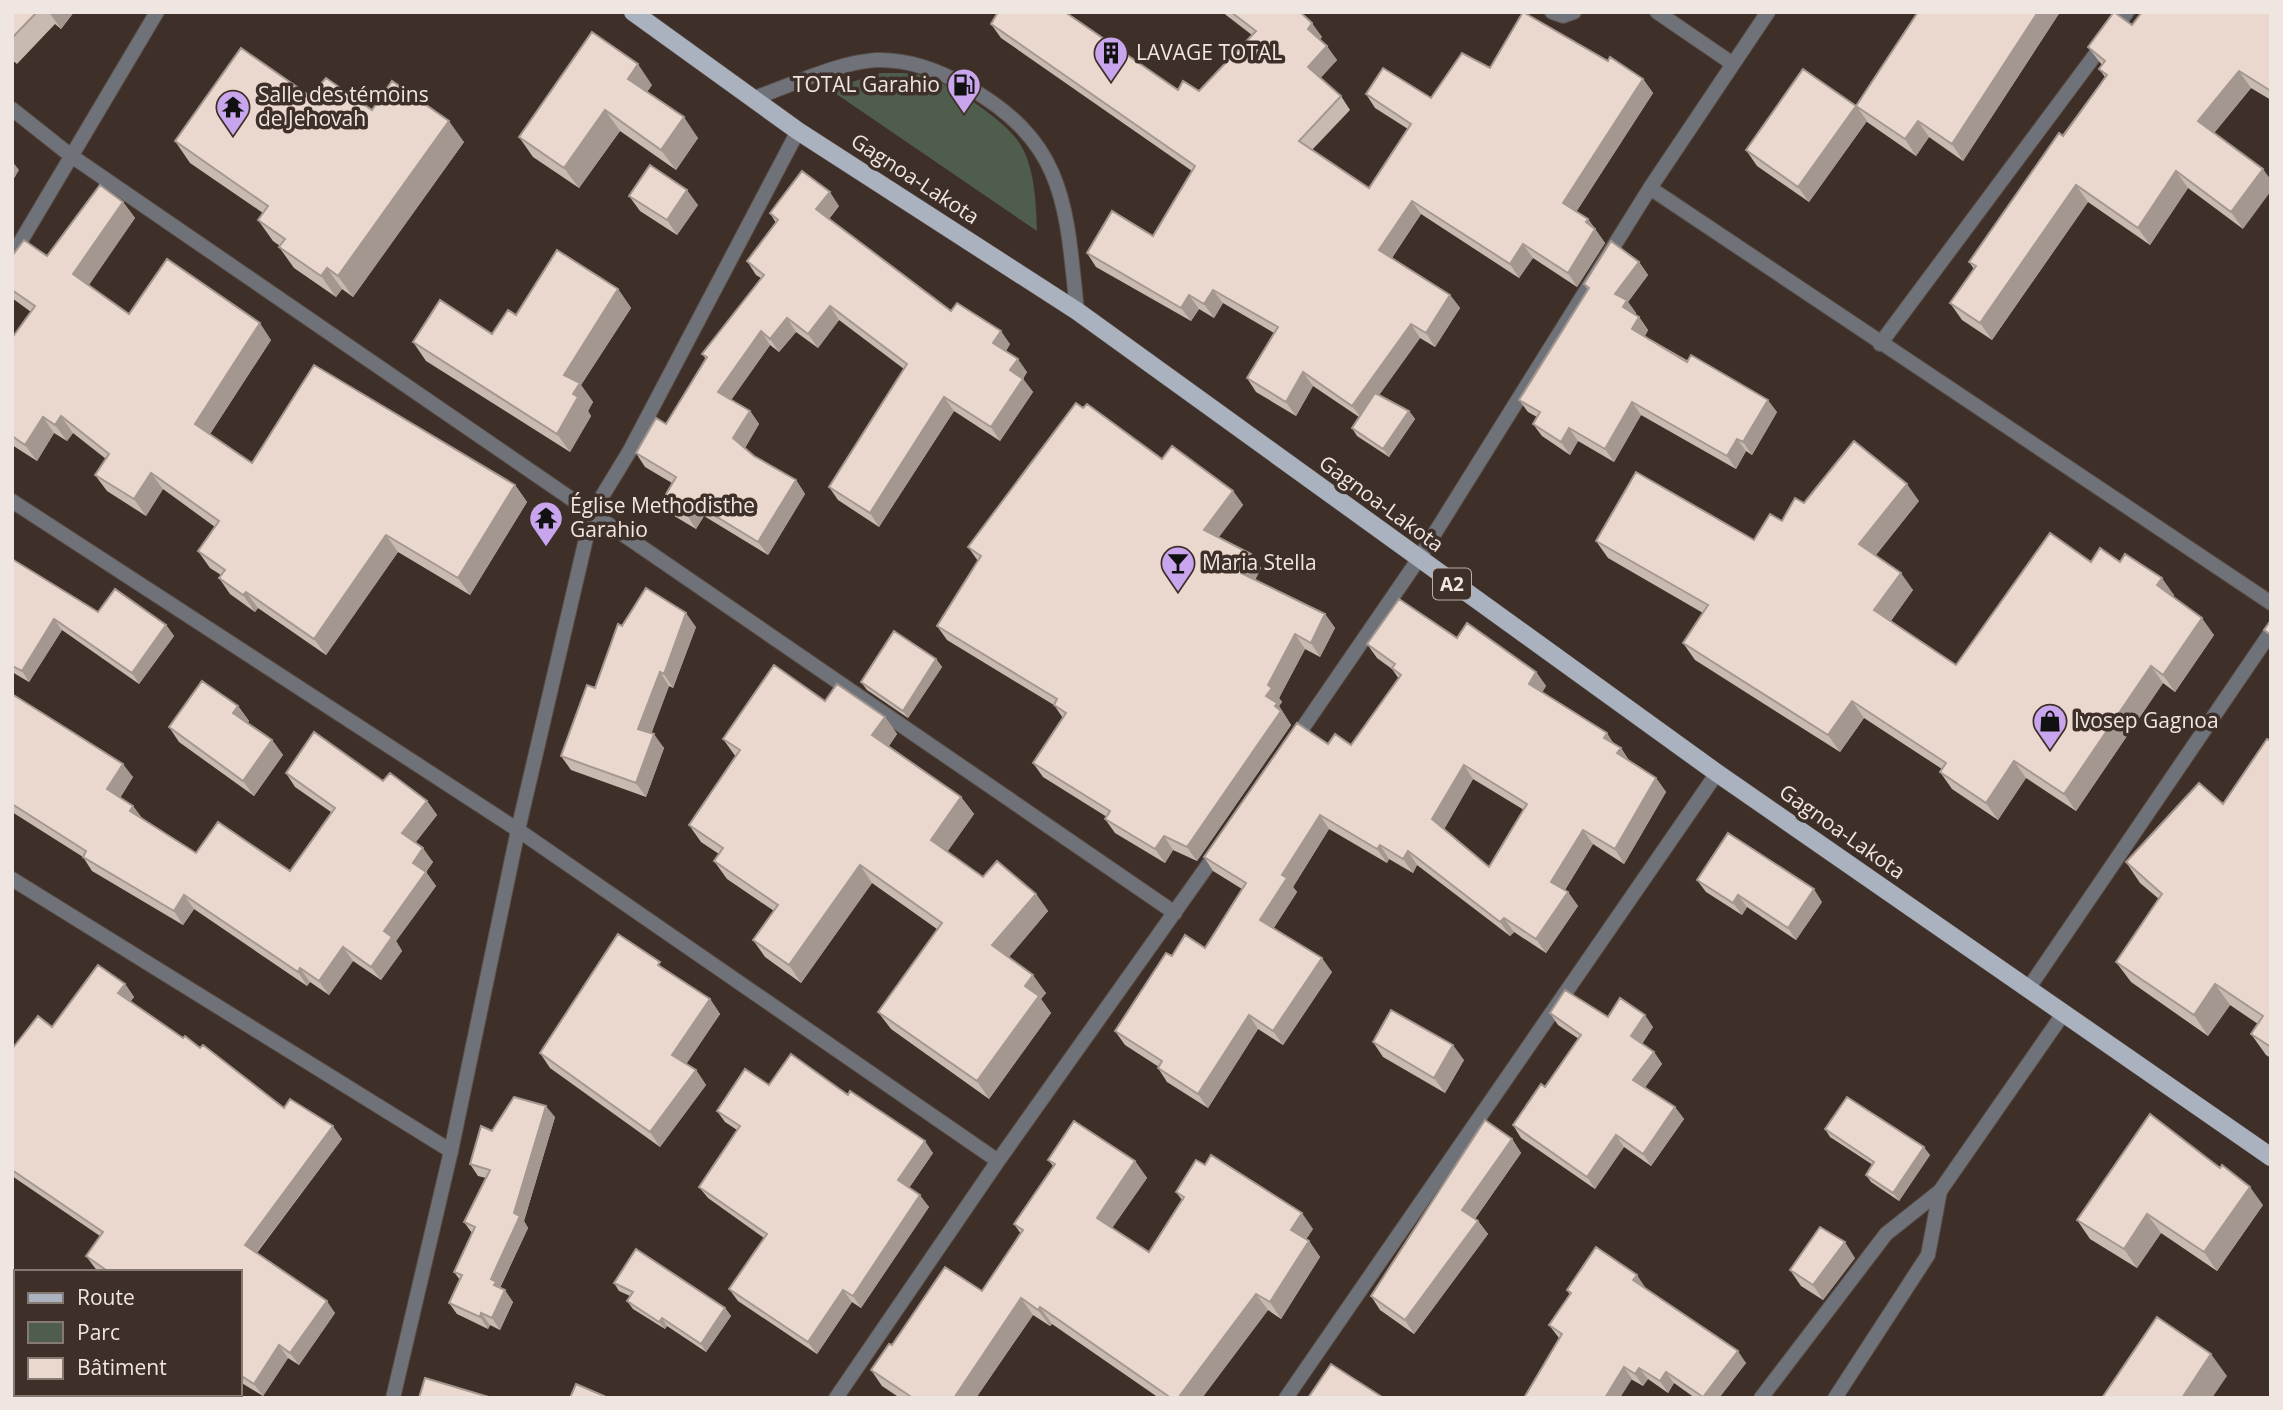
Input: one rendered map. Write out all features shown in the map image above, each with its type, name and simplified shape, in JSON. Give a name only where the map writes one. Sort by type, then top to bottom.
[{"type":"main road","name":"Gagnoa-Lakota","points":[[634,12],[798,131],[1077,311],[1418,560],[1717,773],[2271,1157]]},
{"type":"street","points":[[12,256],[157,12]]},
{"type":"street","points":[[1552,12],[1563,16],[1574,12]]},
{"type":"street","points":[[1657,12],[1733,64]]},
{"type":"street","points":[[1285,754],[1418,560],[1650,188],[1768,12]]},
{"type":"street","points":[[1880,344],[2127,12]]},
{"type":"street","points":[[754,98],[848,65],[875,60],[901,61],[938,70],[985,97],[1023,127],[1043,152],[1057,181],[1068,224],[1077,311]]},
{"type":"street","points":[[12,109],[70,155],[1175,913]]},
{"type":"street","points":[[393,1398],[451,1152],[518,830],[592,513],[629,452],[798,131]]},
{"type":"street","points":[[1650,188],[2271,603]]},
{"type":"street","points":[[12,501],[518,830],[998,1161]]},
{"type":"street","points":[[2028,989],[2271,632]]},
{"type":"street","points":[[1286,1398],[1717,773]]},
{"type":"street","points":[[836,1398],[998,1161],[1230,833]]},
{"type":"street","points":[[12,879],[451,1152]]},
{"type":"street","points":[[1761,1398],[1886,1234],[1940,1191],[2063,1014]]},
{"type":"street","points":[[1835,1398],[1928,1255],[1940,1191]]},
{"type":"green space","points":[[881,73],[914,74],[936,80],[975,103],[1011,132],[1028,161],[1035,197],[1037,231],[829,89]]},
{"type":"building","points":[[12,12],[37,12],[12,38]]},
{"type":"building","points":[[998,12],[1065,12],[1178,90],[1183,81],[1199,91],[1256,31],[1231,12],[1300,12],[1312,23],[1308,29],[1327,46],[1308,67],[1341,96],[1299,141],[1369,188],[1411,124],[1366,94],[1383,68],[1431,98],[1462,53],[1490,68],[1523,12],[1608,61],[1610,57],[1643,79],[1563,203],[1588,219],[1586,222],[1595,229],[1568,273],[1523,244],[1510,264],[1412,201],[1379,250],[1450,295],[1426,333],[1411,324],[1352,406],[1303,372],[1286,402],[1247,378],[1278,327],[1213,290],[1204,304],[1189,295],[1181,308],[1087,253],[1112,211],[1153,236],[1195,166],[991,24]]},
{"type":"building","points":[[1918,12],[2038,12],[1952,144],[1918,121],[1905,139],[1856,106]]},
{"type":"building","points":[[2114,12],[2132,25],[2142,12],[2271,12],[2271,91],[2239,71],[2198,121],[2263,169],[2231,212],[2176,171],[2138,228],[2076,185],[1980,323],[1950,303],[1976,266],[1969,262],[2059,133],[2063,136],[2107,75],[2099,69],[2105,61],[2088,47]]},
{"type":"building","points":[[592,32],[638,64],[628,79],[684,117],[661,150],[605,110],[564,168],[519,137]]},
{"type":"building","points":[[241,48],[310,96],[326,78],[372,110],[392,81],[449,121],[338,276],[327,268],[321,276],[279,247],[285,239],[258,220],[268,206],[175,141]]},
{"type":"building","points":[[1803,69],[1856,106],[1798,187],[1746,150]]},
{"type":"building","points":[[650,165],[687,190],[667,220],[629,196]]},
{"type":"building","points":[[802,171],[830,192],[816,209],[951,311],[957,303],[1001,331],[993,343],[1018,359],[1010,370],[1023,379],[991,427],[944,397],[870,513],[829,487],[907,364],[830,306],[808,334],[787,318],[770,339],[761,331],[718,392],[750,411],[733,438],[754,456],[796,480],[758,542],[694,503],[687,515],[662,501],[676,477],[636,453],[656,418],[666,424],[707,357],[702,354],[764,275],[747,261],[778,220],[770,213]]},
{"type":"building","points":[[100,185],[123,202],[73,274],[129,314],[167,259],[260,323],[195,424],[252,463],[314,365],[515,485],[458,578],[386,535],[314,639],[246,592],[243,595],[219,578],[225,570],[198,551],[219,521],[151,473],[134,499],[95,475],[109,454],[61,416],[55,425],[43,417],[25,445],[12,436],[12,338],[35,306],[12,290],[12,256],[24,240],[47,256]]},
{"type":"building","points":[[1611,241],[1639,262],[1615,294],[1627,300],[1623,307],[1639,317],[1632,329],[1687,362],[1691,355],[1768,400],[1743,442],[1737,439],[1727,456],[1632,402],[1605,449],[1569,428],[1561,442],[1533,424],[1540,412],[1519,400],[1589,288],[1584,284]]},
{"type":"building","points":[[557,250],[618,289],[564,375],[580,383],[573,394],[578,397],[557,434],[413,342],[440,300],[492,334],[508,310],[516,315]]},
{"type":"building","points":[[1375,393],[1409,411],[1383,449],[1352,428]]},
{"type":"building","points":[[1076,403],[1083,408],[1087,404],[1162,459],[1172,446],[1233,491],[1204,530],[1251,554],[1241,573],[1325,614],[1311,643],[1295,634],[1268,685],[1272,688],[1266,696],[1277,703],[1275,706],[1281,711],[1187,847],[1164,836],[1155,849],[1105,819],[1110,811],[1033,763],[1066,713],[1054,705],[1057,699],[937,626],[981,556],[968,547]]},
{"type":"building","points":[[1854,441],[1907,484],[1859,544],[1901,573],[1874,610],[1956,665],[2050,533],[2091,562],[2100,548],[2120,562],[2125,554],[2162,578],[2157,585],[2202,618],[2163,675],[2151,666],[2064,794],[2014,761],[1986,803],[1940,772],[1946,763],[1852,701],[1828,735],[1683,643],[1708,605],[1596,541],[1636,472],[1754,540],[1770,514],[1782,521],[1795,498],[1804,503]]},
{"type":"building","points":[[12,559],[98,612],[115,589],[166,625],[132,673],[54,619],[22,671],[12,666]]},
{"type":"building","points":[[646,588],[686,613],[664,674],[660,672],[638,729],[654,734],[636,783],[561,756],[587,685],[595,688],[618,624],[622,626]]},
{"type":"building","points":[[1399,599],[1457,638],[1467,623],[1536,672],[1529,684],[1607,733],[1604,738],[1621,748],[1617,753],[1656,778],[1615,849],[1583,830],[1551,882],[1568,892],[1536,939],[1504,918],[1500,922],[1408,851],[1403,859],[1380,845],[1377,849],[1320,815],[1282,875],[1287,878],[1260,920],[1322,958],[1273,1031],[1249,1015],[1198,1094],[1158,1068],[1162,1061],[1115,1031],[1166,953],[1172,956],[1185,935],[1205,948],[1246,883],[1204,857],[1297,723],[1328,744],[1335,734],[1351,745],[1401,675],[1392,668],[1395,664],[1367,644]],"holes":[[[1464,765],[1527,804],[1489,867],[1432,819]]]},
{"type":"building","points":[[2271,620],[2271,635],[2264,630]]},
{"type":"building","points":[[894,631],[936,659],[903,711],[861,682]]},
{"type":"building","points":[[774,665],[825,701],[837,684],[885,717],[872,735],[961,797],[931,840],[983,877],[997,861],[1036,894],[992,945],[1033,975],[1025,986],[1039,996],[977,1081],[878,1012],[942,923],[860,865],[789,965],[753,940],[778,905],[714,861],[723,848],[689,825],[740,750],[723,739]]},
{"type":"building","points":[[202,681],[238,706],[233,713],[272,740],[243,781],[169,727]]},
{"type":"building","points":[[12,694],[123,764],[107,789],[133,806],[130,811],[196,853],[218,822],[290,871],[335,808],[286,773],[314,732],[383,781],[390,773],[427,801],[402,833],[423,848],[413,863],[426,872],[384,931],[392,937],[371,967],[343,947],[319,981],[300,968],[298,972],[184,895],[174,911],[83,857],[86,851],[12,804]]},
{"type":"building","points":[[2267,739],[2271,741],[2271,1047],[2251,1034],[2263,1016],[2215,984],[2194,1015],[2116,962],[2162,894],[2126,862],[2199,783],[2223,804]]},
{"type":"building","points":[[1728,833],[1814,889],[1788,928],[1738,895],[1733,903],[1697,880]]},
{"type":"building","points":[[618,934],[660,962],[658,965],[710,999],[672,1055],[696,1070],[650,1132],[540,1053]]},
{"type":"building","points":[[98,965],[125,984],[118,993],[183,1038],[185,1036],[200,1048],[203,1045],[284,1108],[290,1099],[333,1126],[245,1245],[327,1301],[290,1353],[279,1345],[254,1384],[242,1376],[242,1270],[106,1270],[86,1256],[103,1232],[12,1170],[12,1049],[38,1016],[52,1027]]},
{"type":"building","points":[[1565,990],[1608,1017],[1620,998],[1645,1015],[1631,1036],[1654,1052],[1633,1080],[1675,1107],[1643,1154],[1616,1135],[1587,1177],[1513,1125],[1541,1084],[1545,1087],[1581,1035],[1550,1013]]},
{"type":"building","points":[[1391,1010],[1453,1045],[1434,1078],[1373,1042]]},
{"type":"building","points":[[791,1054],[848,1095],[850,1091],[925,1141],[898,1180],[920,1195],[853,1296],[843,1290],[808,1342],[729,1289],[767,1234],[699,1187],[740,1126],[717,1111],[745,1069],[769,1085]]},
{"type":"building","points":[[514,1097],[546,1106],[514,1213],[520,1216],[491,1279],[496,1282],[494,1285],[505,1290],[492,1318],[481,1313],[480,1317],[449,1303],[462,1275],[454,1272],[475,1227],[464,1222],[490,1170],[470,1164],[481,1126],[492,1131]]},
{"type":"building","points":[[1847,1097],[1924,1147],[1893,1193],[1866,1175],[1874,1162],[1825,1129]]},
{"type":"building","points":[[2150,1114],[2220,1168],[2222,1165],[2250,1187],[2204,1252],[2147,1214],[2124,1249],[2077,1220]]},
{"type":"building","points":[[1485,1120],[1512,1139],[1462,1210],[1478,1221],[1405,1320],[1371,1296]]},
{"type":"building","points":[[1074,1121],[1135,1161],[1097,1218],[1149,1252],[1184,1197],[1176,1192],[1196,1160],[1205,1165],[1211,1155],[1302,1213],[1291,1230],[1309,1241],[1270,1302],[1256,1294],[1178,1398],[1171,1398],[1040,1307],[1038,1310],[1021,1298],[954,1398],[913,1398],[871,1370],[889,1344],[892,1345],[945,1267],[982,1291],[1023,1230],[1014,1224],[1055,1164],[1048,1160]]},
{"type":"building","points":[[1820,1227],[1845,1242],[1813,1285],[1790,1270]]},
{"type":"building","points":[[1596,1247],[1637,1275],[1633,1280],[1738,1351],[1703,1397],[1666,1372],[1660,1381],[1639,1368],[1635,1374],[1624,1367],[1605,1398],[1524,1398],[1562,1334],[1549,1325],[1571,1293],[1567,1290]]},
{"type":"building","points":[[636,1249],[725,1308],[701,1344],[662,1318],[659,1322],[627,1301],[633,1292],[614,1283]]},
{"type":"building","points":[[2157,1317],[2211,1354],[2182,1398],[2102,1398]]},
{"type":"building","points":[[1331,1364],[1382,1397],[1308,1398]]},
{"type":"building","points":[[425,1378],[492,1398],[419,1398]]},
{"type":"building","points":[[576,1384],[604,1396],[570,1398]]},
{"type":"place","name":"LAVAGE TOTAL","points":[[1111,83]]},
{"type":"place","name":"TOTAL Garahio","points":[[964,115]]},
{"type":"place","name":"Salle des témoins de Jehovah","points":[[233,137]]},
{"type":"place","name":"Église Methodisthe Garahio","points":[[546,548]]},
{"type":"place","name":"Maria Stella","points":[[1178,593]]},
{"type":"place","name":"Ivosep Gagnoa","points":[[2050,751]]}]
